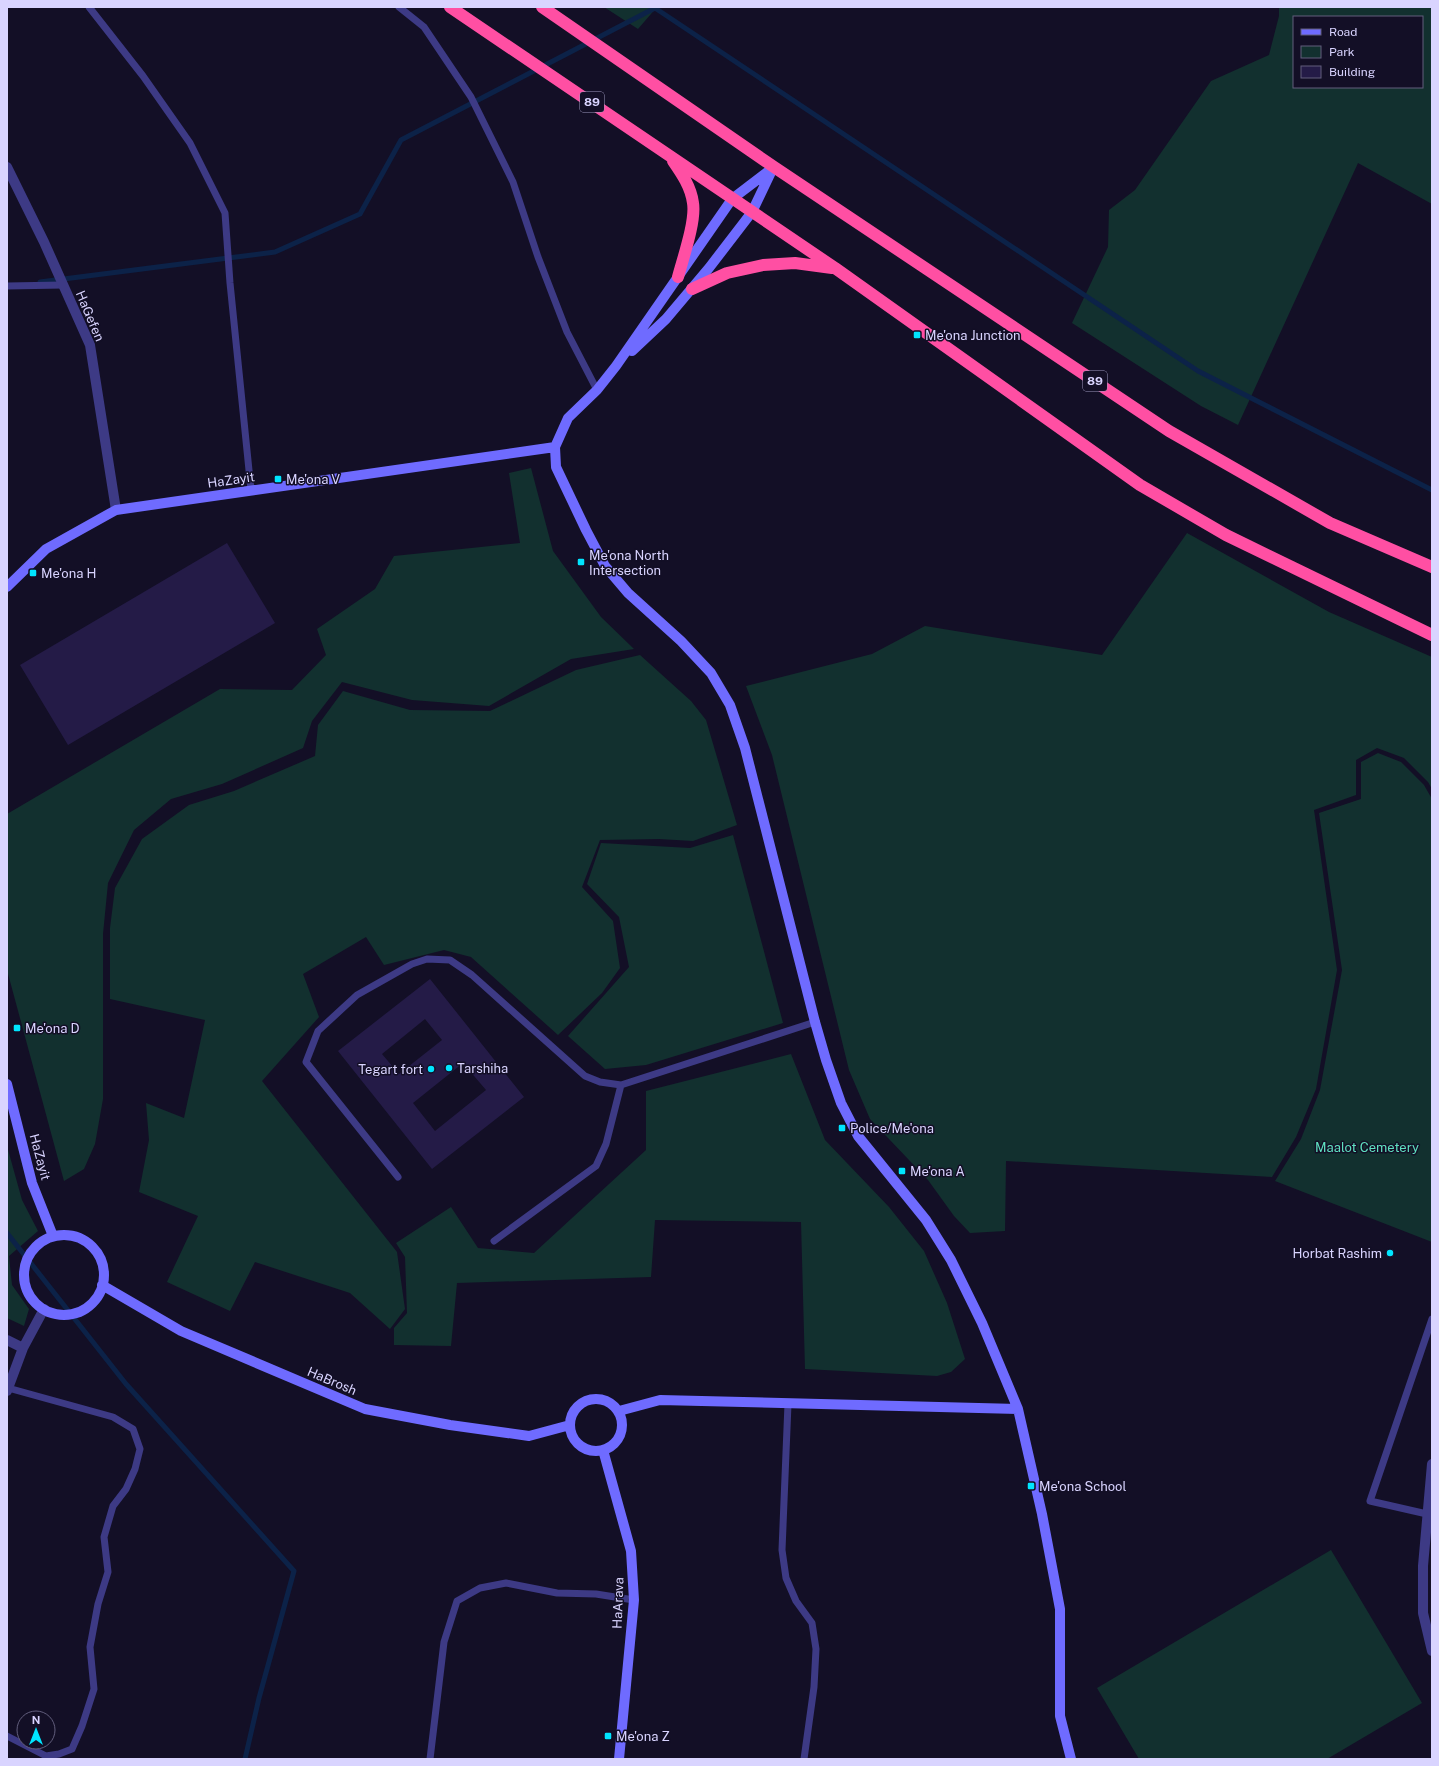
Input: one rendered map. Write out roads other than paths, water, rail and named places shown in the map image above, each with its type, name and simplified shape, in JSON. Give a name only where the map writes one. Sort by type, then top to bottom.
[{"type":"highway","name":"89","points":[[450,7],[668,153],[732,199],[835,268],[1140,485],[1226,535],[1432,635]]},
{"type":"highway","name":"89","points":[[542,7],[774,167],[1169,431],[1330,523],[1432,567]]},
{"type":"highway","points":[[668,153],[686,180],[694,204],[690,235],[678,276]]},
{"type":"highway","points":[[692,289],[727,273],[763,265],[795,263],[835,268]]},
{"type":"main road","points":[[616,366],[666,319],[710,268],[752,212],[774,167]]},
{"type":"main road","points":[[774,167],[732,199],[616,366],[596,390],[568,418],[555,447],[556,467],[605,566],[628,593],[681,641],[711,673],[730,705],[745,748],[815,1022],[840,1103],[858,1136],[926,1220],[952,1260],[982,1323],[1018,1409],[1042,1514],[1060,1608],[1060,1716],[1072,1759]]},
{"type":"main road","name":"HaZayit","points":[[7,587],[46,549],[116,510],[555,447]]},
{"type":"main road","name":"HaZayit","points":[[7,1084],[32,1183],[53,1236]]},
{"type":"main road","points":[[53,1236],[74,1236],[92,1246],[100,1258],[104,1271],[102,1285],[95,1300],[84,1309],[71,1314],[57,1314],[44,1309],[29,1295],[24,1282],[24,1269],[28,1256],[41,1242],[53,1236]]},
{"type":"main road","name":"HaBrosh","points":[[102,1285],[181,1331],[365,1409],[450,1425],[529,1436],[570,1425]]},
{"type":"main road","points":[[592,1399],[605,1400],[613,1404],[619,1411],[623,1423],[622,1432],[618,1440],[611,1447],[603,1450],[592,1451],[584,1448],[576,1442],[570,1425],[576,1408],[583,1402],[592,1399]]},
{"type":"main road","points":[[619,1411],[660,1400],[1018,1409]]},
{"type":"main road","name":"HaArava","points":[[603,1450],[631,1551],[634,1600],[619,1759]]},
{"type":"street","name":"HaGefen","points":[[7,168],[44,242],[90,345],[116,510]]},
{"type":"street","points":[[8,1390],[23,1348],[44,1309]]},
{"type":"street","points":[[7,1340],[23,1348]]},
{"type":"street","points":[[1432,1464],[1423,1566],[1423,1613],[1432,1651]]},
{"type":"lane","points":[[89,7],[143,76],[190,143],[225,213],[231,290],[251,490]]},
{"type":"lane","points":[[399,7],[424,27],[471,97],[513,182],[567,332],[596,390]]},
{"type":"lane","points":[[7,286],[63,284]]},
{"type":"lane","points":[[398,1177],[306,1062],[318,1031],[357,995],[412,964],[427,959],[450,960],[472,975],[585,1076],[600,1082],[621,1085],[815,1022]]},
{"type":"lane","points":[[494,1241],[596,1166],[606,1144],[621,1085]]},
{"type":"lane","points":[[1427,1514],[1370,1501],[1432,1318]]},
{"type":"lane","points":[[7,1736],[46,1756],[59,1754],[72,1749],[82,1726],[94,1689],[90,1647],[98,1604],[108,1572],[104,1537],[113,1506],[126,1489],[135,1469],[140,1449],[133,1429],[113,1417],[8,1390]]},
{"type":"lane","points":[[788,1404],[783,1557],[786,1578],[796,1601],[812,1623],[816,1649],[814,1687],[804,1759]]},
{"type":"lane","points":[[430,1759],[444,1642],[457,1601],[480,1588],[506,1583],[557,1593],[596,1594],[634,1600]]},
{"type":"waterway","points":[[40,282],[275,252],[360,214],[401,140],[655,8],[1198,371],[1432,490]]},
{"type":"waterway","points":[[7,1233],[126,1384],[294,1571],[259,1698],[245,1759]]},
{"type":"place","name":"Me'ona Junction","points":[[917,335]]},
{"type":"place","name":"Me'ona V","points":[[278,479]]},
{"type":"place","name":"Me'ona North Intersection","points":[[581,562]]},
{"type":"place","name":"Me'ona H","points":[[33,573]]},
{"type":"place","name":"Me'ona D","points":[[17,1028]]},
{"type":"place","name":"Tarshiha","points":[[449,1068]]},
{"type":"place","name":"Tegart fort","points":[[431,1069]]},
{"type":"place","name":"Police/Me'ona","points":[[842,1128]]},
{"type":"place","name":"Me'ona A","points":[[902,1171]]},
{"type":"place","name":"Horbat Rashim","points":[[1390,1253]]},
{"type":"place","name":"Me'ona School","points":[[1031,1486]]},
{"type":"place","name":"Me'ona Z","points":[[608,1736]]},
{"type":"park label","name":"Maalot Cemetery","points":[[1367,1147]]}]
